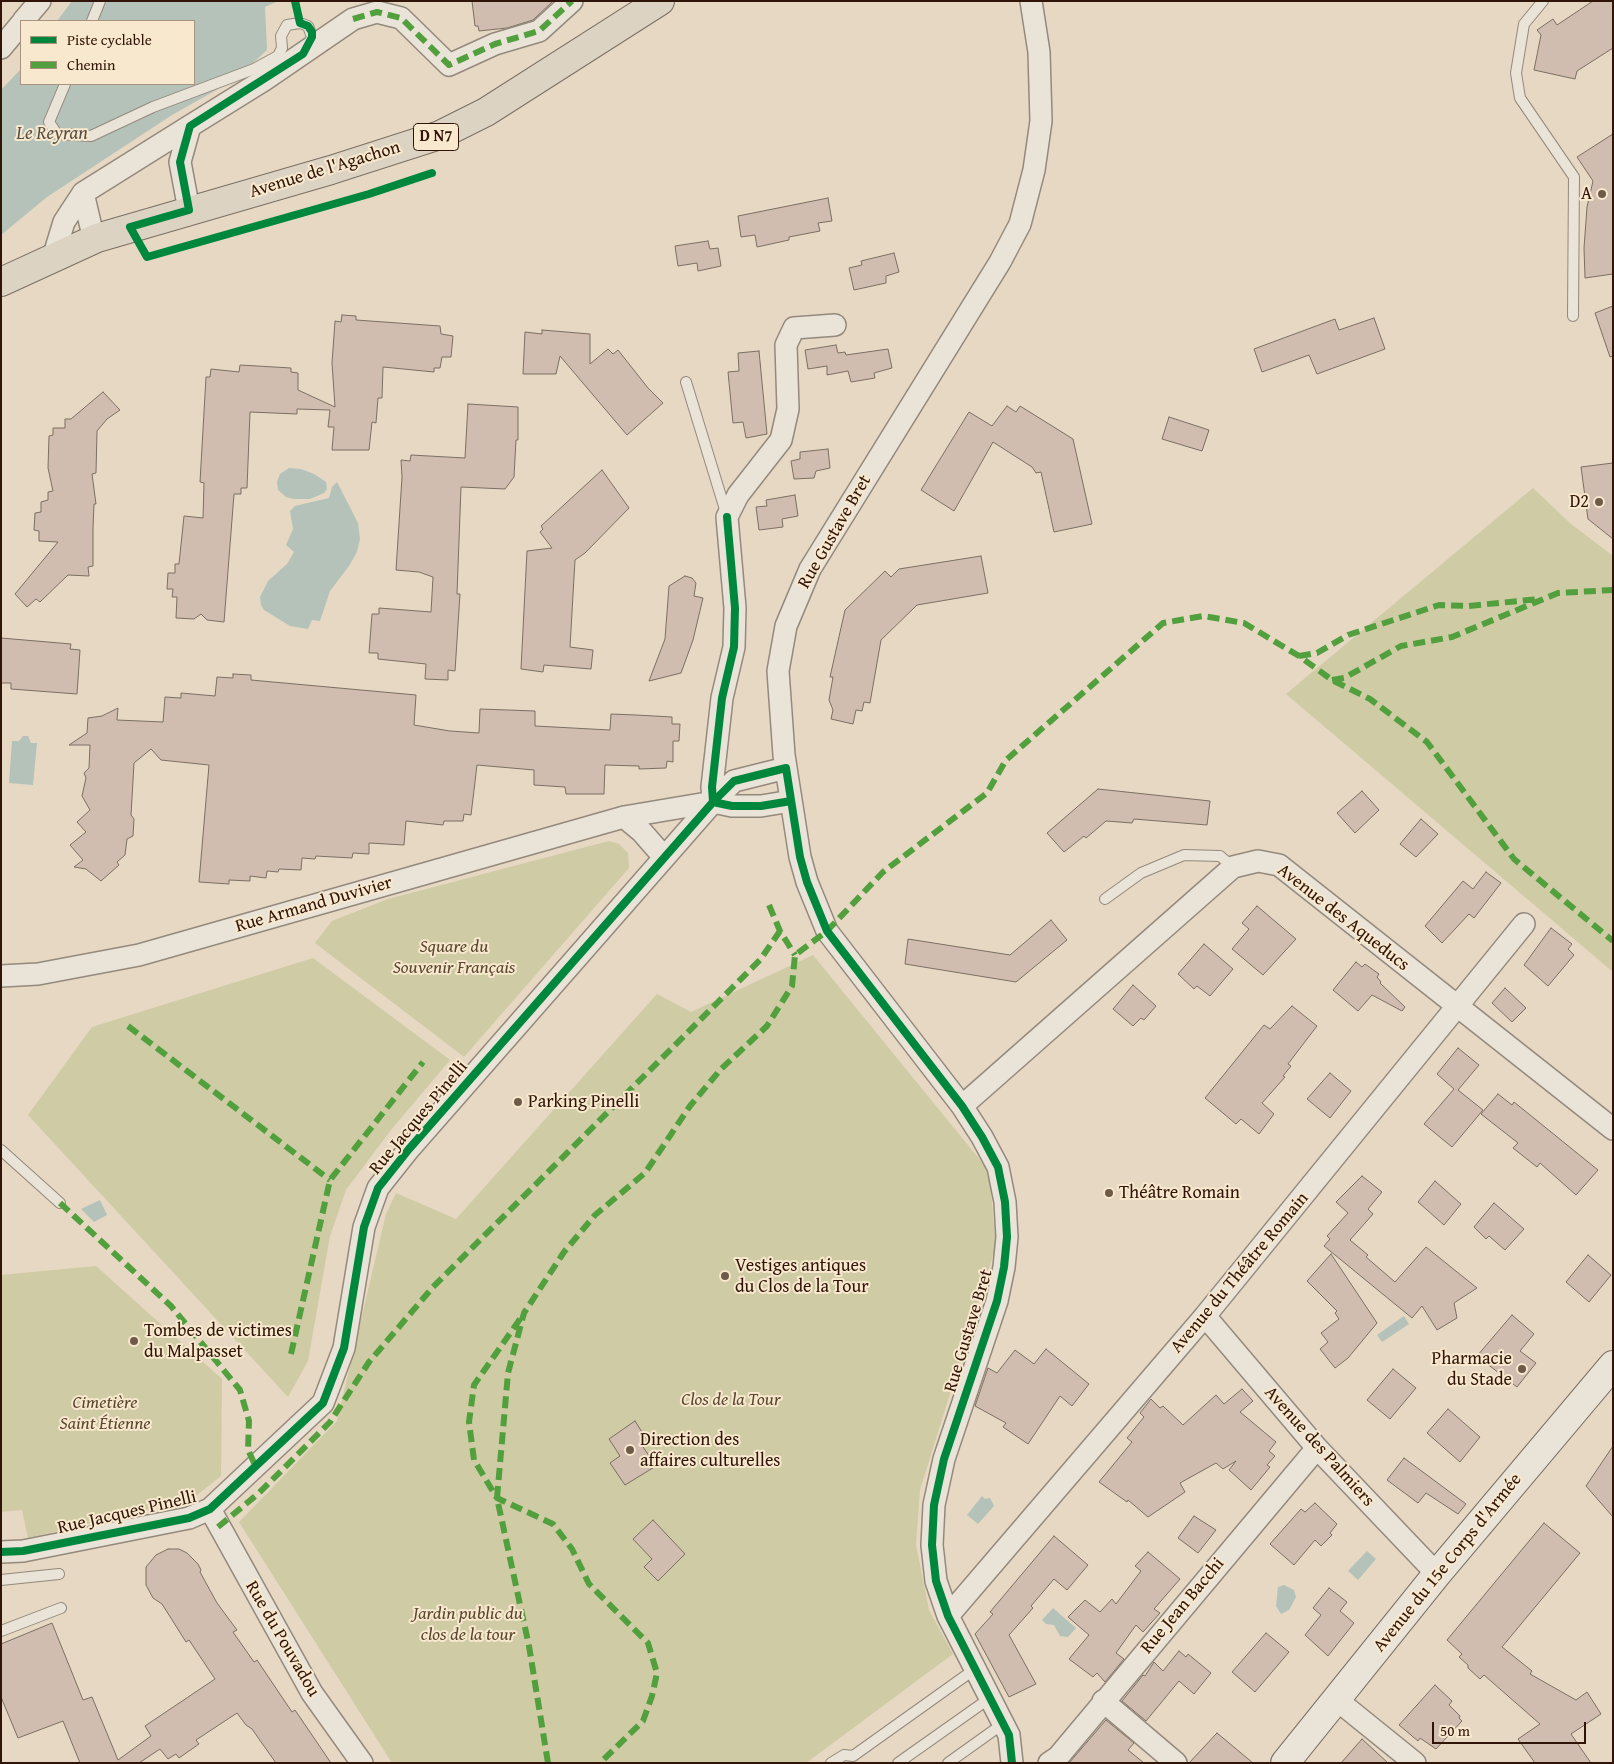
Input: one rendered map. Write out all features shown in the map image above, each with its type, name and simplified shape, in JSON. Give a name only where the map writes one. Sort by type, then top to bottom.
[{"type":"main road","name":"Avenue de l'Agachon","points":[[1,282],[97,238],[332,170],[440,135],[486,112],[659,2]]},
{"type":"main road","name":"Avenue du 15e Corps d'Armée","points":[[1285,1763],[1436,1574],[1613,1364]]},
{"type":"street","points":[[24,20],[40,1]]},
{"type":"street","points":[[53,258],[64,222],[82,192],[303,54],[353,19],[377,12],[401,18],[449,65],[495,44],[539,31],[572,1]]},
{"type":"street","name":"Rue Gustave Bret","points":[[1012,1763],[1009,1735],[1004,1723],[948,1616],[936,1581],[932,1545],[934,1505],[944,1459],[996,1301],[1004,1267],[1008,1237],[1006,1202],[998,1167],[962,1106],[829,935],[807,882],[791,801],[786,768],[778,671],[786,626],[810,569],[1000,262],[1020,224],[1034,170],[1041,121],[1039,52],[1031,1]]},
{"type":"street","points":[[1,48],[20,24]]},
{"type":"street","points":[[189,210],[180,162],[190,126]]},
{"type":"street","points":[[82,192],[90,227],[97,238]]},
{"type":"street","points":[[791,801],[761,806],[732,806],[713,802],[712,788],[722,698],[734,647],[735,608],[727,517],[738,495],[781,440],[788,409],[786,345],[794,328],[835,325]]},
{"type":"street","name":"Rue Jacques Pinelli","points":[[1,1552],[23,1551],[160,1524],[189,1518],[210,1509],[324,1403],[344,1348],[364,1227],[378,1188],[409,1149],[713,802],[734,781],[786,768]]},
{"type":"street","name":"Rue Armand Duvivier","points":[[1,976],[38,974],[139,955],[624,817],[713,802]]},
{"type":"street","points":[[624,817],[642,832],[664,856]]},
{"type":"street","name":"Avenue des Aqueducs","points":[[1233,866],[1258,861],[1279,865],[1613,1129]]},
{"type":"street","points":[[962,1106],[1233,866]]},
{"type":"street","name":"Avenue du Théâtre Romain","points":[[948,1616],[1205,1316],[1524,924]]},
{"type":"street","name":"Avenue des Palmiers","points":[[1205,1316],[1316,1448],[1436,1574]]},
{"type":"street","name":"Rue Jean Bacchi","points":[[1049,1763],[1058,1757],[1316,1448]]},
{"type":"street","name":"Rue du Pouvadou","points":[[210,1509],[312,1693],[362,1763]]},
{"type":"street","points":[[1337,1700],[1415,1763]]},
{"type":"street","points":[[1103,1702],[1176,1763]]},
{"type":"lane","points":[[92,20],[100,1]]},
{"type":"lane","points":[[1543,1],[1524,24],[1516,73],[1520,98],[1574,177],[1573,316]]},
{"type":"lane","points":[[66,85],[49,122],[57,134],[91,136],[153,107],[254,69],[278,56],[282,48],[281,36],[287,25],[300,23],[308,26],[312,32],[312,37],[303,54]]},
{"type":"lane","points":[[686,382],[727,517]]},
{"type":"lane","points":[[1105,899],[1142,873],[1184,855],[1220,856],[1233,866]]},
{"type":"lane","points":[[1,1150],[60,1203]]},
{"type":"lane","points":[[1,1580],[59,1574]]},
{"type":"lane","points":[[1,1631],[61,1608]]},
{"type":"lane","points":[[831,1763],[852,1758],[975,1669]]},
{"type":"lane","points":[[898,1763],[990,1698]]},
{"type":"lane","points":[[948,1763],[1004,1723]]},
{"type":"green space","points":[[1533,488],[1570,523],[1613,556],[1613,972],[1286,694]]},
{"type":"green space","name":"Square du Souvenir Français","points":[[609,841],[619,844],[628,853],[629,868],[464,1057],[315,943],[332,921],[388,899]]},
{"type":"green space","points":[[813,955],[989,1171],[996,1246],[920,1490],[916,1545],[929,1610],[953,1654],[806,1763],[392,1763],[239,1522],[337,1421],[386,1214],[396,1193],[456,1219],[657,994],[691,1012]]},
{"type":"green space","points":[[313,958],[450,1060],[391,1130],[346,1190],[330,1236],[308,1361],[288,1397],[28,1115],[92,1027]]},
{"type":"green space","name":"Cimetière Saint Étienne","points":[[96,1266],[222,1379],[221,1476],[192,1499],[28,1538],[22,1510],[1,1512],[1,1275]]},
{"type":"water","name":"Le Reyran","points":[[72,1],[278,1],[265,7],[267,50],[234,80],[172,115],[47,197],[1,235],[1,90],[20,70],[20,85],[195,85],[195,20],[58,20]]},
{"type":"water","points":[[289,468],[301,469],[314,474],[326,482],[327,489],[324,493],[310,499],[286,497],[278,490],[277,482],[280,474]]},
{"type":"water","points":[[337,482],[358,523],[360,539],[357,552],[330,591],[320,621],[312,620],[308,629],[290,626],[264,610],[260,597],[268,581],[287,564],[294,552],[286,545],[293,529],[290,511],[295,506],[329,498],[332,487]]},
{"type":"water","points":[[23,736],[28,736],[31,743],[37,743],[33,785],[9,783],[12,741],[19,741]]},
{"type":"water","points":[[100,1200],[107,1215],[94,1222],[81,1209]]},
{"type":"water","points":[[1404,1316],[1409,1324],[1382,1342],[1377,1335]]},
{"type":"water","points":[[982,1496],[985,1499],[990,1498],[994,1506],[978,1524],[967,1515]]},
{"type":"water","points":[[1367,1551],[1376,1559],[1358,1580],[1348,1571]]},
{"type":"water","points":[[1284,1585],[1294,1590],[1296,1597],[1289,1610],[1281,1614],[1276,1606],[1278,1587]]},
{"type":"water","points":[[1053,1608],[1076,1628],[1068,1637],[1060,1636],[1054,1625],[1046,1624],[1042,1620]]},
{"type":"building","points":[[472,1],[553,1],[533,20],[507,28],[479,31],[478,26],[475,26]]},
{"type":"building","points":[[1593,1],[1613,1],[1613,48],[1577,71],[1575,79],[1534,70],[1541,35],[1537,30],[1553,19],[1557,25]]},
{"type":"building","name":"A","points":[[1613,134],[1613,274],[1585,278],[1584,248],[1587,207],[1593,181],[1577,157]]},
{"type":"building","points":[[828,198],[832,221],[818,223],[820,231],[789,237],[789,240],[757,247],[755,235],[741,237],[738,216]]},
{"type":"building","points":[[708,241],[710,249],[718,248],[721,266],[698,271],[697,263],[678,266],[675,246]]},
{"type":"building","points":[[894,253],[899,272],[886,276],[886,283],[854,290],[849,268],[862,265],[861,261]]},
{"type":"building","points":[[1613,306],[1613,356],[1610,357],[1595,313]]},
{"type":"building","points":[[342,315],[356,316],[356,320],[440,326],[441,334],[453,336],[451,357],[442,357],[440,368],[434,368],[434,372],[383,367],[382,398],[378,398],[376,423],[372,422],[369,450],[332,450],[334,427],[328,427],[330,410],[297,409],[297,414],[250,412],[247,488],[241,488],[241,494],[234,494],[224,622],[207,620],[201,614],[194,619],[176,618],[177,597],[172,597],[173,589],[167,589],[168,573],[175,573],[175,564],[179,564],[184,516],[203,518],[204,483],[200,482],[206,377],[210,377],[211,369],[239,372],[240,365],[291,368],[291,372],[298,373],[298,390],[335,407],[332,363],[335,321],[341,322]]},
{"type":"building","points":[[1374,318],[1385,349],[1317,374],[1309,355],[1262,372],[1254,349],[1335,319],[1339,330]]},
{"type":"building","points":[[542,330],[590,334],[590,364],[608,349],[613,354],[618,350],[648,388],[663,403],[627,435],[560,356],[556,374],[523,374],[525,332],[542,334]]},
{"type":"building","points":[[836,345],[838,353],[845,352],[846,355],[888,349],[892,368],[874,373],[875,378],[851,382],[848,371],[827,375],[827,366],[808,369],[805,350]]},
{"type":"building","points":[[759,351],[767,434],[746,438],[743,422],[733,423],[728,372],[739,371],[738,353]]},
{"type":"building","points":[[103,392],[120,410],[107,419],[97,431],[96,473],[92,474],[96,504],[94,504],[93,566],[88,567],[89,576],[68,575],[40,602],[36,599],[27,607],[15,594],[58,542],[39,541],[39,531],[34,530],[35,513],[41,512],[41,502],[48,500],[48,492],[53,491],[48,468],[49,436],[53,435],[53,428],[65,428],[65,419],[71,419]]},
{"type":"building","points":[[468,404],[518,407],[518,440],[516,440],[514,477],[505,489],[461,487],[457,594],[460,594],[455,671],[448,670],[448,680],[425,679],[426,664],[378,659],[378,653],[369,653],[372,614],[379,614],[379,608],[431,612],[433,577],[419,572],[396,570],[402,477],[401,460],[410,461],[411,455],[465,458]]},
{"type":"building","points":[[1007,406],[1016,412],[1020,406],[1073,439],[1092,524],[1054,532],[1041,472],[1036,473],[1032,467],[993,442],[954,511],[921,490],[969,412],[992,426]]},
{"type":"building","points":[[1169,417],[1209,430],[1202,451],[1162,439]]},
{"type":"building","points":[[828,449],[830,468],[816,471],[814,478],[794,479],[791,461],[800,459],[800,452]]},
{"type":"building","name":"D2","points":[[1613,463],[1613,539],[1588,519],[1581,467]]},
{"type":"building","points":[[602,470],[629,508],[585,553],[575,560],[570,647],[593,650],[591,669],[544,665],[543,672],[521,669],[527,551],[552,548],[540,532],[543,529],[541,526]]},
{"type":"building","points":[[795,495],[798,516],[782,519],[783,527],[759,530],[756,507],[767,506],[766,500]]},
{"type":"building","points":[[981,556],[988,593],[917,605],[881,640],[870,703],[864,702],[862,711],[856,710],[853,724],[831,719],[833,710],[829,700],[833,677],[830,677],[845,610],[885,571],[891,577],[899,569]]},
{"type":"building","points":[[685,576],[692,578],[696,583],[694,596],[703,598],[693,640],[681,673],[649,681],[665,639],[669,586]]},
{"type":"building","points":[[1,638],[71,644],[70,649],[80,650],[77,694],[11,689],[11,683],[1,683]]},
{"type":"building","points":[[233,674],[251,675],[251,680],[416,695],[414,725],[450,731],[479,733],[480,709],[535,711],[535,726],[610,730],[611,714],[636,715],[672,717],[672,724],[680,724],[679,741],[673,741],[673,762],[667,761],[666,768],[639,769],[639,766],[605,765],[604,794],[566,794],[565,787],[534,785],[534,770],[477,765],[471,815],[464,814],[463,821],[444,821],[443,825],[406,821],[404,845],[369,843],[369,854],[353,853],[352,858],[316,856],[315,859],[302,858],[301,870],[279,869],[278,872],[267,871],[266,878],[250,876],[250,881],[229,880],[229,884],[199,882],[209,765],[161,760],[151,749],[134,763],[131,815],[134,819],[133,836],[127,839],[125,855],[117,862],[119,865],[101,881],[86,869],[74,867],[83,860],[70,845],[86,832],[77,822],[90,810],[82,796],[86,778],[84,773],[89,768],[90,745],[69,745],[87,733],[88,718],[102,716],[118,708],[117,720],[163,722],[165,697],[181,698],[181,693],[215,696],[217,677],[233,678]]},
{"type":"building","points":[[1098,789],[1210,801],[1207,825],[1134,819],[1132,823],[1106,821],[1086,838],[1084,836],[1064,852],[1047,833]]},
{"type":"building","points":[[1362,791],[1379,810],[1355,833],[1337,813]]},
{"type":"building","points":[[1421,819],[1438,834],[1416,857],[1400,844]]},
{"type":"building","points":[[1486,872],[1501,883],[1474,918],[1469,914],[1442,943],[1425,926],[1463,881],[1473,889]]},
{"type":"building","points":[[1257,906],[1296,939],[1263,975],[1232,949],[1249,929],[1242,923]]},
{"type":"building","points":[[1051,920],[1067,940],[1016,982],[905,964],[908,939],[1010,955]]},
{"type":"building","points":[[1551,928],[1572,944],[1568,949],[1574,955],[1548,986],[1524,965]]},
{"type":"building","points":[[1204,944],[1233,969],[1210,996],[1197,986],[1194,989],[1178,974]]},
{"type":"building","points":[[1356,962],[1362,967],[1365,964],[1379,974],[1377,977],[1380,983],[1405,1007],[1402,1011],[1372,995],[1358,1011],[1333,990]]},
{"type":"building","points":[[1133,985],[1156,1006],[1144,1020],[1141,1018],[1133,1026],[1113,1009]]},
{"type":"building","points":[[1505,988],[1526,1008],[1512,1022],[1492,1003]]},
{"type":"building","points":[[1292,1006],[1317,1026],[1288,1064],[1291,1066],[1283,1076],[1285,1077],[1262,1103],[1274,1114],[1259,1134],[1241,1119],[1236,1124],[1205,1098],[1264,1025],[1270,1029]]},
{"type":"building","points":[[1458,1048],[1479,1065],[1458,1090],[1483,1110],[1452,1147],[1424,1124],[1454,1089],[1437,1074]]},
{"type":"building","points":[[1330,1073],[1351,1091],[1330,1118],[1307,1099]]},
{"type":"building","points":[[1498,1094],[1512,1105],[1514,1102],[1598,1170],[1576,1195],[1540,1163],[1537,1167],[1513,1148],[1518,1143],[1481,1114]]},
{"type":"building","points":[[1362,1176],[1382,1192],[1368,1209],[1373,1214],[1350,1240],[1368,1255],[1366,1257],[1395,1282],[1426,1247],[1477,1288],[1454,1303],[1457,1318],[1437,1330],[1422,1306],[1412,1318],[1324,1246],[1330,1239],[1327,1236],[1348,1213],[1336,1202]]},
{"type":"building","points":[[1435,1181],[1461,1204],[1444,1225],[1418,1202]]},
{"type":"building","points":[[1494,1203],[1524,1229],[1505,1250],[1489,1236],[1486,1239],[1474,1227]]},
{"type":"building","points":[[1331,1254],[1377,1323],[1348,1358],[1335,1368],[1320,1349],[1328,1342],[1321,1333],[1339,1319],[1335,1313],[1337,1311],[1307,1281]]},
{"type":"building","points":[[1588,1255],[1611,1275],[1589,1302],[1566,1282]]},
{"type":"building","points":[[1512,1315],[1534,1334],[1520,1351],[1536,1363],[1517,1387],[1477,1356]]},
{"type":"building","points":[[1046,1349],[1089,1384],[1072,1406],[1060,1396],[1028,1444],[1003,1427],[1006,1423],[975,1406],[988,1368],[997,1373],[1015,1350],[1034,1364]]},
{"type":"building","points":[[1393,1369],[1416,1388],[1390,1419],[1367,1400]]},
{"type":"building","points":[[1242,1389],[1253,1401],[1240,1412],[1276,1442],[1269,1451],[1275,1456],[1267,1465],[1270,1467],[1251,1490],[1229,1470],[1236,1461],[1223,1469],[1216,1463],[1180,1483],[1185,1492],[1148,1517],[1128,1500],[1127,1502],[1099,1482],[1132,1442],[1127,1438],[1144,1417],[1140,1413],[1151,1399],[1160,1408],[1163,1406],[1183,1425],[1216,1395],[1224,1404]]},
{"type":"building","points":[[1448,1409],[1480,1437],[1460,1462],[1427,1433]]},
{"type":"building","name":"Direction des affaires culturelles","points":[[635,1421],[647,1440],[641,1444],[656,1466],[625,1485],[610,1463],[620,1456],[609,1439]]},
{"type":"building","points":[[1613,1446],[1613,1517],[1586,1486]]},
{"type":"building","points":[[1404,1458],[1466,1504],[1458,1514],[1426,1493],[1418,1503],[1387,1480]]},
{"type":"building","points":[[1315,1503],[1337,1524],[1330,1533],[1332,1535],[1321,1546],[1315,1540],[1294,1565],[1270,1544],[1301,1509],[1305,1512]]},
{"type":"building","points":[[1194,1516],[1216,1530],[1198,1553],[1178,1538]]},
{"type":"building","points":[[653,1520],[685,1554],[658,1581],[644,1567],[652,1559],[633,1539]]},
{"type":"building","points":[[1544,1523],[1580,1553],[1502,1647],[1532,1671],[1530,1674],[1576,1700],[1587,1692],[1601,1714],[1571,1734],[1591,1763],[1535,1763],[1518,1739],[1540,1724],[1484,1675],[1480,1679],[1459,1657],[1462,1654],[1447,1640]]},
{"type":"building","points":[[1054,1536],[1088,1565],[1067,1590],[1054,1579],[1031,1606],[1033,1608],[1009,1635],[1036,1684],[1009,1697],[975,1634],[993,1614],[990,1612]]},
{"type":"building","points":[[168,1549],[179,1549],[187,1553],[198,1564],[200,1572],[217,1603],[237,1630],[233,1632],[254,1662],[257,1660],[292,1712],[295,1710],[331,1763],[276,1763],[252,1729],[246,1725],[237,1713],[196,1740],[199,1744],[179,1758],[176,1754],[168,1759],[160,1749],[139,1763],[80,1763],[63,1721],[18,1738],[1,1697],[1,1644],[52,1623],[83,1700],[92,1697],[118,1760],[151,1736],[145,1726],[215,1679],[189,1640],[186,1642],[162,1604],[153,1598],[146,1585],[146,1567],[156,1555]]},
{"type":"building","points":[[1148,1552],[1180,1579],[1154,1609],[1160,1613],[1143,1632],[1136,1625],[1116,1653],[1124,1659],[1105,1682],[1097,1673],[1093,1677],[1069,1659],[1089,1635],[1068,1617],[1085,1600],[1100,1612],[1112,1599],[1116,1604],[1141,1571],[1135,1566]]},
{"type":"building","points":[[1329,1588],[1347,1602],[1340,1611],[1354,1623],[1328,1656],[1305,1635],[1321,1615],[1313,1608]]},
{"type":"building","points":[[1266,1633],[1289,1652],[1255,1692],[1232,1672]]},
{"type":"building","points":[[1179,1651],[1186,1657],[1188,1654],[1211,1673],[1194,1694],[1179,1681],[1146,1721],[1122,1701],[1143,1675],[1145,1676],[1154,1662],[1163,1671]]},
{"type":"building","points":[[1435,1685],[1452,1701],[1449,1705],[1460,1716],[1459,1718],[1462,1721],[1436,1749],[1420,1738],[1418,1741],[1399,1725]]},
{"type":"building","points":[[1106,1720],[1134,1743],[1128,1750],[1144,1763],[1069,1763]]},
{"type":"building","points":[[1217,1733],[1253,1763],[1189,1763]]},
{"type":"building","points":[[1362,1739],[1388,1763],[1341,1763]]},
{"type":"marked path","points":[[353,19],[377,12],[401,18],[449,65],[495,44],[539,31],[572,1]]},
{"type":"marked path","points":[[1332,680],[1344,678],[1401,646],[1452,637],[1558,593],[1613,590]]},
{"type":"marked path","points":[[1299,656],[1317,653],[1348,635],[1439,605],[1468,606],[1539,599]]},
{"type":"marked path","points":[[548,1763],[529,1646],[497,1498],[508,1373],[524,1313],[564,1252],[595,1215],[645,1173],[690,1106],[721,1069],[767,1026],[792,986],[795,955],[827,931],[883,872],[987,793],[1006,760],[1163,623],[1203,616],[1244,623],[1299,656],[1332,680],[1370,699],[1427,742],[1514,859],[1613,941]]},
{"type":"marked path","points":[[769,905],[780,931],[795,955]]},
{"type":"marked path","points":[[218,1527],[259,1493],[330,1422],[369,1362],[433,1287],[760,960],[780,931]]},
{"type":"marked path","points":[[128,1026],[330,1180]]},
{"type":"marked path","points":[[291,1354],[330,1180],[423,1062]]},
{"type":"marked path","points":[[60,1203],[171,1306],[240,1390],[249,1421],[248,1450],[256,1467]]},
{"type":"marked path","points":[[520,1319],[474,1385],[469,1422],[474,1460],[497,1498],[553,1524],[572,1549],[589,1584],[648,1643],[657,1673],[652,1696],[643,1721],[600,1763]]},
{"type":"cycle path","points":[[295,1],[300,23],[308,26],[312,32],[312,37],[303,54],[190,126],[180,162],[189,210],[130,227],[147,257],[369,194],[432,173]]},
{"type":"cycle path","points":[[713,802],[712,787],[722,698],[734,647],[735,608],[727,517]]},
{"type":"cycle path","points":[[1,1552],[23,1551],[189,1518],[210,1509],[323,1403],[344,1348],[364,1227],[378,1188],[409,1149],[713,802],[734,781],[786,768],[800,857],[807,882],[827,931],[962,1106],[998,1167],[1005,1202],[1007,1237],[1004,1267],[997,1301],[944,1459],[934,1505],[932,1545],[936,1581],[948,1616],[1009,1735],[1012,1763]]},
{"type":"cycle path","points":[[713,802],[732,806],[761,806],[791,801]]},
{"type":"place","name":"A","points":[[1602,194]]},
{"type":"place","name":"D2","points":[[1599,502]]},
{"type":"place","name":"Parking Pinelli","points":[[518,1102]]},
{"type":"place","name":"Théâtre Romain","points":[[1109,1193]]},
{"type":"place","name":"Vestiges antiques du Clos de la Tour","points":[[725,1276]]},
{"type":"place","name":"Tombes de victimes du Malpasset","points":[[134,1341]]},
{"type":"place","name":"Pharmacie du Stade","points":[[1522,1369]]},
{"type":"place","name":"Direction des affaires culturelles","points":[[630,1450]]},
{"type":"park label","name":"Clos de la Tour","points":[[731,1400]]},
{"type":"park label","name":"Jardin public du clos de la tour","points":[[468,1624]]}]
